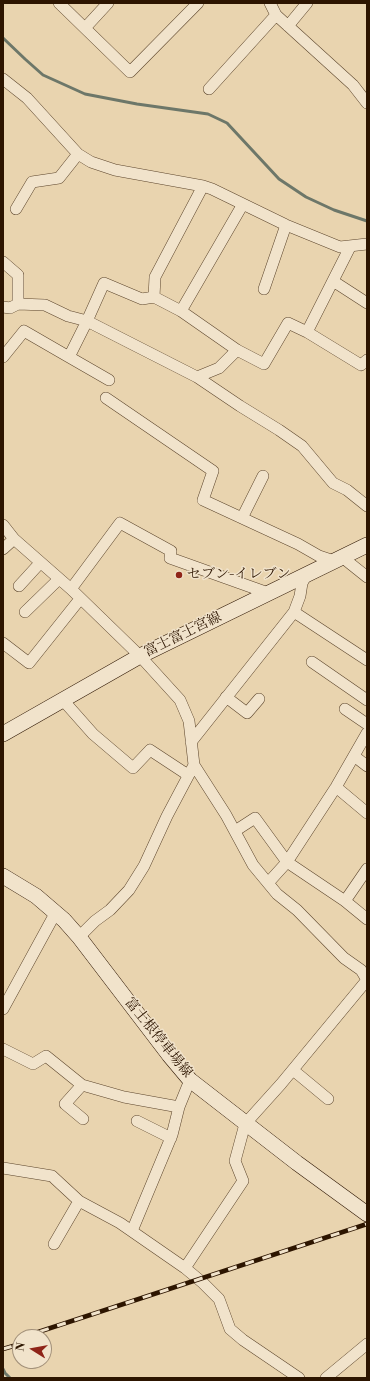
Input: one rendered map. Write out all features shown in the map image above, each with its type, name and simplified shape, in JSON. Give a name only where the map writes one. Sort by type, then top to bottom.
[{"type":"main road","name":"富士富士宮線","points":[[3,734],[140,656],[367,545]]},
{"type":"main road","name":"富士根停車場線","points":[[3,876],[36,896],[56,912],[79,937],[169,1055],[190,1080],[245,1124],[367,1214]]},
{"type":"street","points":[[59,3],[130,72],[198,3]]},
{"type":"street","points":[[85,28],[108,3]]},
{"type":"street","points":[[270,3],[276,14],[353,85],[367,103]]},
{"type":"street","points":[[288,26],[307,3]]},
{"type":"street","points":[[209,89],[276,14]]},
{"type":"street","points":[[3,79],[27,98],[78,154],[91,162],[115,170],[203,186],[212,189],[286,225],[340,247],[367,244]]},
{"type":"street","points":[[16,209],[32,182],[59,178],[78,154]]},
{"type":"street","points":[[154,297],[155,277],[203,186]]},
{"type":"street","points":[[181,311],[243,204]]},
{"type":"street","points":[[264,289],[286,225]]},
{"type":"street","points":[[306,332],[350,247]]},
{"type":"street","points":[[3,262],[18,275],[18,304]]},
{"type":"street","points":[[333,281],[367,303]]},
{"type":"street","points":[[69,357],[104,283],[142,299],[154,297],[181,311],[237,350],[264,364],[288,323],[361,365],[367,360]]},
{"type":"street","points":[[3,307],[10,308],[18,304],[44,305],[68,316],[87,321],[197,377],[302,446],[333,483],[347,490],[367,506]]},
{"type":"street","points":[[3,357],[24,330],[109,380]]},
{"type":"street","points":[[197,377],[219,368],[237,350]]},
{"type":"street","points":[[106,398],[213,471],[203,500],[298,544],[319,556],[338,559],[367,577]]},
{"type":"street","points":[[242,518],[263,476]]},
{"type":"street","points":[[71,589],[120,523],[170,551],[170,558],[268,593]]},
{"type":"street","points":[[3,525],[14,540],[71,589],[140,656],[180,700],[189,721],[194,765],[235,831],[253,865],[278,894],[297,910],[344,958],[365,974],[293,1070],[245,1124],[235,1161],[243,1181],[185,1268]]},
{"type":"street","points":[[3,549],[14,540]]},
{"type":"street","points":[[19,586],[40,563]]},
{"type":"street","points":[[191,742],[294,612],[300,596],[302,583],[307,574]]},
{"type":"street","points":[[25,612],[59,579]]},
{"type":"street","points":[[3,643],[29,663],[80,599]]},
{"type":"street","points":[[294,612],[367,660]]},
{"type":"street","points":[[312,662],[367,700]]},
{"type":"street","points":[[226,697],[247,713],[260,699]]},
{"type":"street","points":[[62,700],[93,734],[133,768],[150,750],[188,775]]},
{"type":"street","points":[[344,709],[367,724]]},
{"type":"street","points":[[268,883],[287,862],[336,787],[367,733]]},
{"type":"street","points":[[354,756],[367,766]]},
{"type":"street","points":[[79,937],[95,921],[110,910],[129,890],[144,866],[167,816],[194,765]]},
{"type":"street","points":[[336,787],[367,813]]},
{"type":"street","points":[[235,831],[255,818],[287,862],[344,901],[367,919]]},
{"type":"street","points":[[344,901],[367,869]]},
{"type":"street","points":[[3,1009],[56,912]]},
{"type":"street","points":[[3,1049],[34,1064],[46,1056],[82,1085],[124,1097],[179,1107]]},
{"type":"street","points":[[293,1070],[328,1100]]},
{"type":"street","points":[[132,1231],[171,1138],[179,1107],[190,1080]]},
{"type":"street","points":[[82,1085],[65,1104],[83,1119]]},
{"type":"street","points":[[137,1121],[171,1138]]},
{"type":"street","points":[[3,1168],[52,1176],[79,1201],[120,1223],[185,1268],[203,1283],[219,1300],[230,1329],[243,1340],[299,1378]]},
{"type":"street","points":[[54,1244],[79,1201]]},
{"type":"street","points":[[326,1378],[367,1344]]},
{"type":"waterway","points":[[3,38],[43,75],[85,94],[137,104],[208,114],[227,123],[279,179],[306,197],[334,210],[367,221]]},
{"type":"waterway","points":[[3,1369],[10,1378]]},
{"type":"railway","points":[[47,1329],[367,1224]]},
{"type":"railway","points":[[3,1349],[12,1346]]},
{"type":"place","name":"セブン-イレブン","points":[[179,575]]}]
